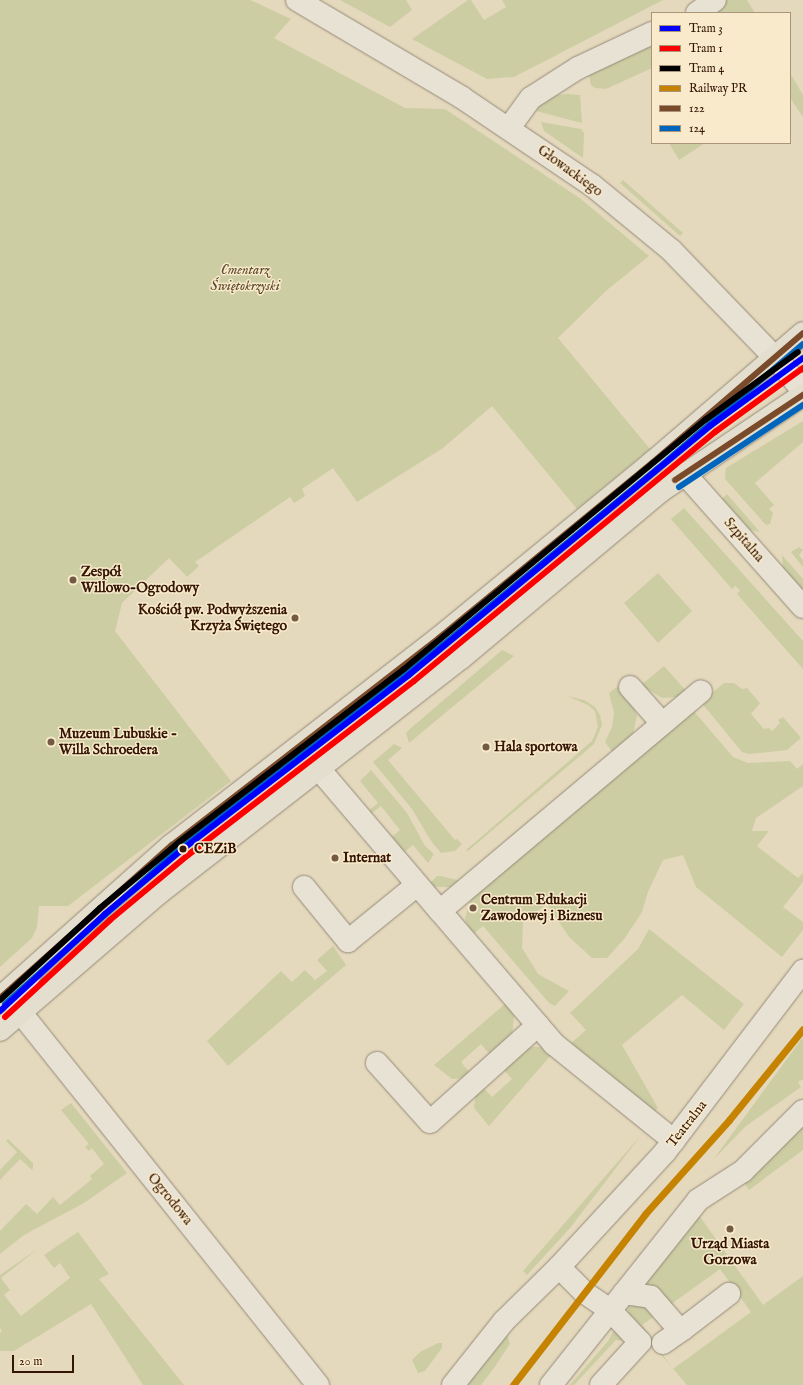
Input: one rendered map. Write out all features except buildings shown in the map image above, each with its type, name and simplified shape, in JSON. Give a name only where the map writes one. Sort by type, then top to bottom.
[{"type":"main road","points":[[0,998],[172,845],[440,638],[803,333]]},
{"type":"main road","points":[[0,1030],[160,892],[461,658],[684,473],[803,393]]},
{"type":"street","points":[[698,12],[715,0]]},
{"type":"street","name":"Głowackiego","points":[[302,1],[461,97],[593,186],[670,250],[775,358],[803,393]]},
{"type":"street","points":[[509,128],[531,98],[578,68],[651,33]]},
{"type":"street","name":"Szpitalna","points":[[684,473],[803,607]]},
{"type":"street","points":[[630,687],[661,722]]},
{"type":"street","points":[[440,911],[661,722],[701,691]]},
{"type":"street","points":[[319,769],[417,885],[558,1047],[674,1141]]},
{"type":"street","points":[[304,888],[348,941],[417,885]]},
{"type":"street","points":[[21,1013],[17,1006],[18,994],[29,974],[42,962]]},
{"type":"street","name":"Teatralna","points":[[453,1385],[504,1321],[559,1267],[674,1141],[803,970]]},
{"type":"street","name":"Ogrodowa","points":[[21,1013],[318,1385]]},
{"type":"street","points":[[377,1062],[430,1122],[538,1025]]},
{"type":"street","points":[[550,1385],[698,1200],[743,1171],[803,1111]]},
{"type":"street","points":[[559,1267],[585,1293],[610,1310],[640,1342],[601,1385]]},
{"type":"street","points":[[624,1293],[651,1297],[676,1325],[683,1329]]},
{"type":"street","points":[[663,1343],[729,1294]]},
{"type":"green space","name":"Cmentarz Świętokrzyski","points":[[0,0],[250,0],[291,19],[274,38],[405,108],[445,109],[581,199],[649,256],[607,290],[558,338],[650,449],[577,509],[492,406],[443,448],[357,502],[333,468],[302,489],[305,496],[294,503],[290,497],[195,562],[199,566],[187,577],[169,558],[122,603],[115,631],[231,781],[68,906],[39,906],[37,927],[32,938],[0,967]]},
{"type":"green space","points":[[340,0],[406,0],[412,10],[390,27]]},
{"type":"green space","points":[[468,0],[471,0],[484,20],[506,7],[502,0],[663,0],[514,77],[487,79],[412,39]]},
{"type":"green space","points":[[722,0],[747,0],[754,12],[709,12]]},
{"type":"green space","points":[[651,42],[651,68],[606,89],[595,88],[591,85],[588,72]]},
{"type":"green space","points":[[791,75],[803,95],[803,117],[791,99]]},
{"type":"green space","points":[[556,95],[580,95],[582,123],[536,111],[540,105]]},
{"type":"green space","points":[[541,122],[581,129],[584,133],[583,158],[544,131]]},
{"type":"green space","points":[[670,144],[703,144],[679,160]]},
{"type":"green space","points":[[623,180],[683,233],[680,236],[620,183]]},
{"type":"green space","points":[[803,421],[803,442],[755,483],[774,505],[769,509],[773,513],[770,524],[766,525],[725,479],[726,468]]},
{"type":"green space","points":[[727,494],[760,532],[750,530],[722,499]]},
{"type":"green space","points":[[684,508],[803,641],[803,669],[737,594],[740,590],[735,586],[732,589],[671,519]]},
{"type":"green space","points":[[799,547],[803,550],[799,555],[803,560],[803,567],[791,552]]},
{"type":"green space","points":[[782,555],[803,579],[803,591],[783,568]]},
{"type":"green space","points":[[658,573],[692,611],[658,643],[624,603]]},
{"type":"green space","points":[[502,650],[514,656],[409,743],[406,733],[411,728]]},
{"type":"green space","points":[[664,666],[688,693],[678,697],[662,698],[641,685]]},
{"type":"green space","points":[[724,683],[734,683],[742,689],[747,688],[760,703],[751,714],[764,729],[769,728],[772,731],[780,723],[778,720],[783,717],[801,738],[787,750],[749,754],[742,752],[701,702]]},
{"type":"green space","points":[[618,686],[633,705],[637,716],[632,737],[614,754],[605,742],[612,727],[614,713],[609,693]]},
{"type":"green space","points":[[567,696],[584,700],[595,707],[600,715],[602,725],[594,744],[468,851],[466,850],[592,741],[598,727],[595,711],[588,705]]},
{"type":"green space","points":[[692,709],[733,757],[748,763],[790,761],[797,769],[803,764],[803,786],[756,818],[752,831],[769,831],[757,846],[798,878],[803,873],[803,882],[783,907],[803,922],[803,930],[782,957],[696,887],[683,855],[663,860],[648,892],[642,912],[625,938],[607,958],[592,958],[569,937],[547,904],[523,921],[522,948],[538,974],[569,991],[555,1006],[549,1003],[483,926],[471,936],[465,919],[468,906],[475,893]]},
{"type":"green space","points":[[394,744],[402,748],[388,760],[455,840],[457,839],[462,844],[455,851],[441,853],[431,841],[412,809],[373,762]]},
{"type":"green space","points":[[371,770],[407,813],[425,846],[434,854],[428,863],[413,845],[401,855],[388,840],[400,830],[381,806],[368,816],[366,813],[378,803],[360,781]]},
{"type":"green space","points":[[437,876],[461,881],[456,887],[434,887],[429,884]]},
{"type":"green space","points":[[649,929],[744,1004],[724,1030],[682,995],[622,1045],[658,1108],[652,1115],[569,1045],[586,1030],[570,1013],[638,949]]},
{"type":"green space","points":[[333,946],[346,965],[228,1066],[207,1041],[281,971],[292,982],[305,970],[315,980],[327,971],[317,960]]},
{"type":"green space","points":[[506,1003],[514,1016],[512,1036],[491,1056],[481,1044],[461,1062],[471,1074],[466,1078],[452,1079],[434,1065]]},
{"type":"green space","points":[[803,1037],[803,1079],[798,1082],[801,1087],[746,1126],[713,1160]]},
{"type":"green space","points":[[532,1047],[541,1047],[553,1053],[489,1126],[474,1108],[476,1090],[481,1085],[492,1097],[512,1079],[502,1068],[520,1052]]},
{"type":"green space","points":[[71,1103],[127,1173],[84,1203],[24,1235],[0,1254],[0,1231],[26,1204],[37,1214],[53,1197],[60,1205],[92,1179],[90,1176],[104,1164],[92,1148],[89,1151],[85,1147],[89,1144],[61,1110]]},
{"type":"green space","points":[[803,1122],[803,1150],[749,1190],[743,1181],[698,1214],[763,1305],[803,1276],[803,1385],[687,1385],[673,1369],[751,1312],[720,1269],[670,1305],[641,1280],[691,1213]]},
{"type":"green space","points":[[642,1134],[570,1228],[527,1275],[523,1271]]},
{"type":"green space","points":[[8,1139],[33,1163],[33,1168],[32,1170],[20,1159],[0,1180],[0,1170],[17,1152],[6,1141]]},
{"type":"green space","points":[[78,1232],[109,1274],[99,1279],[184,1385],[143,1385],[91,1304],[14,1351],[0,1351],[0,1333],[2,1331],[0,1328],[0,1275],[39,1248],[1,1278],[10,1290],[4,1295],[21,1316],[70,1278],[60,1263],[54,1268],[44,1255]]},
{"type":"green space","points":[[641,1303],[656,1315],[642,1325],[672,1367],[628,1316],[628,1307]]},
{"type":"green space","points":[[614,1330],[625,1337],[621,1341],[616,1340],[574,1385],[570,1385],[608,1341]]},
{"type":"green space","points":[[507,1334],[510,1344],[481,1385],[467,1385]]},
{"type":"green space","points":[[438,1343],[442,1343],[442,1348],[425,1371],[418,1373],[412,1360],[420,1352]]},
{"type":"tram line","name":"4","points":[[0,1000],[100,908],[178,843],[404,669],[705,420],[798,352]]},
{"type":"tram line","name":"3","points":[[0,1011],[105,914],[183,849],[409,675],[710,426],[803,358]]},
{"type":"tram line","name":"1","points":[[5,1017],[110,920],[188,855],[414,681],[715,432],[803,368]]},
{"type":"rail line","name":"PR","points":[[513,1385],[645,1214],[729,1120],[803,1029]]},
{"type":"transit line","name":"122","points":[[0,998],[172,845],[439,638],[652,463],[803,333]]},
{"type":"transit line","name":"124","points":[[5,1004],[177,851],[444,644],[657,469],[803,344]]},
{"type":"transit line","name":"122","points":[[675,480],[803,395]]},
{"type":"transit line","name":"124","points":[[679,487],[803,405]]},
{"type":"place","name":"Zespół Willowo-Ogrodowy","points":[[73,580]]},
{"type":"place","name":"Kościół pw. Podwyższenia Krzyża Świętego","points":[[295,618]]},
{"type":"place","name":"Muzeum Lubuskie - Willa Schroedera","points":[[51,742]]},
{"type":"place","name":"Hala sportowa","points":[[486,747]]},
{"type":"place","name":"CEZiB","points":[[183,849]]},
{"type":"place","name":"Internat","points":[[335,858]]},
{"type":"place","name":"Centrum Edukacji Zawodowej i Biznesu","points":[[473,908]]},
{"type":"place","name":"Urząd Miasta Gorzowa","points":[[730,1229]]}]
